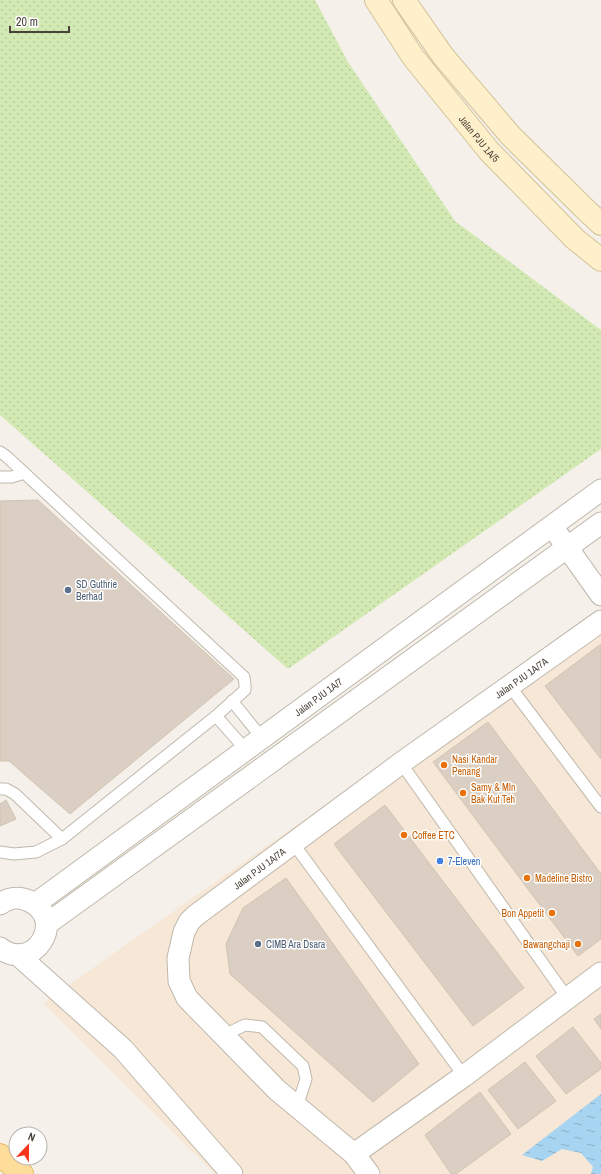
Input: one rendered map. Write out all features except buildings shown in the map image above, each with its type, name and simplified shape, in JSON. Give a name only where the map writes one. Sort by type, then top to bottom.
[{"type":"main road","points":[[0,1155],[22,1174]]},
{"type":"street","name":"Jalan PJU 1A/5","points":[[376,0],[413,57],[489,152],[575,239],[601,260]]},
{"type":"street","points":[[404,0],[443,56],[510,135],[601,224]]},
{"type":"street","name":"Jalan PJU 1A/7","points":[[35,904],[601,490]]},
{"type":"street","points":[[47,924],[567,548],[598,530],[577,507]]},
{"type":"street","points":[[552,526],[601,595]]},
{"type":"street","name":"Jalan PJU 1A/7A","points":[[369,1174],[354,1154],[277,1090],[187,998],[179,981],[178,958],[188,922],[400,763],[601,621]]},
{"type":"street","points":[[0,903],[12,898],[24,899],[35,904],[43,912],[47,924],[43,941],[36,949],[27,954],[9,952]]},
{"type":"street","points":[[9,952],[123,1049],[232,1174]]},
{"type":"street","points":[[354,1154],[464,1076],[601,973]]},
{"type":"lane","points":[[0,452],[244,677],[245,685],[245,690],[216,716],[62,838],[36,852],[14,854],[0,852]]},
{"type":"lane","points":[[0,477],[12,477],[24,473]]},
{"type":"lane","points":[[509,685],[601,807]]},
{"type":"lane","points":[[232,701],[254,744]]},
{"type":"lane","points":[[216,716],[254,744]]},
{"type":"lane","points":[[400,763],[568,999]]},
{"type":"lane","points":[[0,789],[6,789],[15,794],[62,838]]},
{"type":"lane","points":[[293,843],[464,1076]]},
{"type":"lane","points":[[224,1035],[245,1024],[262,1027],[304,1066],[306,1079],[297,1107]]},
{"type":"shaded area","points":[[601,609],[601,1174],[215,1174],[43,1003],[556,643]]},
{"type":"green space","points":[[0,0],[315,0],[348,62],[455,221],[601,330],[601,449],[288,669],[0,415]]},
{"type":"water","points":[[601,1094],[601,1174],[591,1174],[593,1167],[581,1153],[562,1149],[542,1161],[522,1155]]},
{"type":"place","name":"SD Guthrie Berhad","points":[[68,590]]},
{"type":"place","name":"Nasi Kandar Penang","points":[[444,765]]},
{"type":"place","name":"Samy & MIn Bak Kut Teh","points":[[463,793]]},
{"type":"place","name":"Coffee ETC","points":[[404,835]]},
{"type":"place","name":"7-Eleven","points":[[440,861]]},
{"type":"place","name":"Madeline Bistro","points":[[527,878]]},
{"type":"place","name":"Bon Appetit","points":[[552,913]]},
{"type":"place","name":"CIMB Ara Dsara","points":[[258,944]]},
{"type":"place","name":"Bawangchaji","points":[[578,944]]}]
